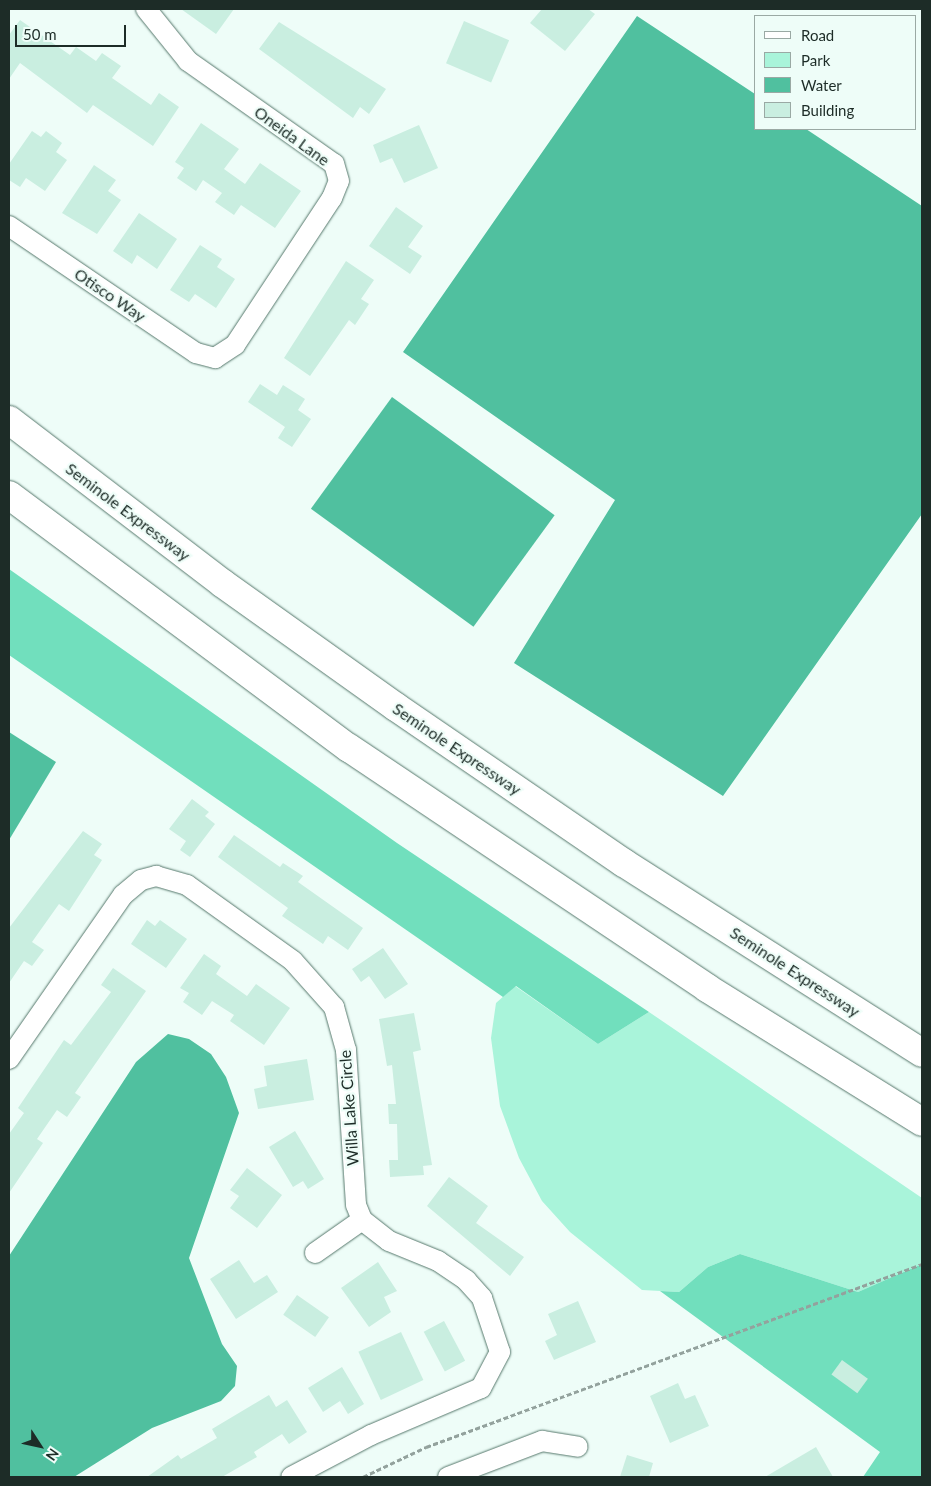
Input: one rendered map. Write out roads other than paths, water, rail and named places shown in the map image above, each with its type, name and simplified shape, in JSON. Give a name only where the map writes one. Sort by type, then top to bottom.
[{"type":"highway","name":"Seminole Expressway","points":[[9,420],[222,583],[396,707],[624,863],[922,1053]]},
{"type":"highway","points":[[9,495],[349,748],[707,988],[922,1122]]},
{"type":"street","name":"Oneida Lane","points":[[146,9],[188,61],[319,151],[334,164],[339,181],[332,198],[235,345],[215,358]]},
{"type":"street","name":"Otisco Way","points":[[9,226],[196,353],[215,358]]},
{"type":"street","name":"Willa Lake Circle","points":[[9,1060],[123,895],[141,880],[156,876],[188,885],[293,961],[334,1007],[346,1050],[356,1205],[362,1220]]},
{"type":"street","points":[[291,1477],[371,1435],[481,1388],[497,1366],[500,1352],[490,1316],[466,1280],[438,1261],[389,1241],[362,1220],[315,1253]]},
{"type":"street","points":[[448,1477],[542,1441],[578,1447]]},
{"type":"water","points":[[637,16],[754,93],[754,130],[808,130],[922,206],[922,514],[723,796],[514,663],[615,500],[403,352]]},
{"type":"water","points":[[392,397],[555,515],[473,627],[311,509]]},
{"type":"water","points":[[9,732],[56,762],[9,840]]},
{"type":"water","points":[[168,1034],[189,1039],[211,1054],[226,1077],[239,1113],[189,1258],[222,1344],[237,1366],[235,1386],[221,1401],[152,1428],[74,1477],[9,1477],[9,1256],[136,1062]]}]
